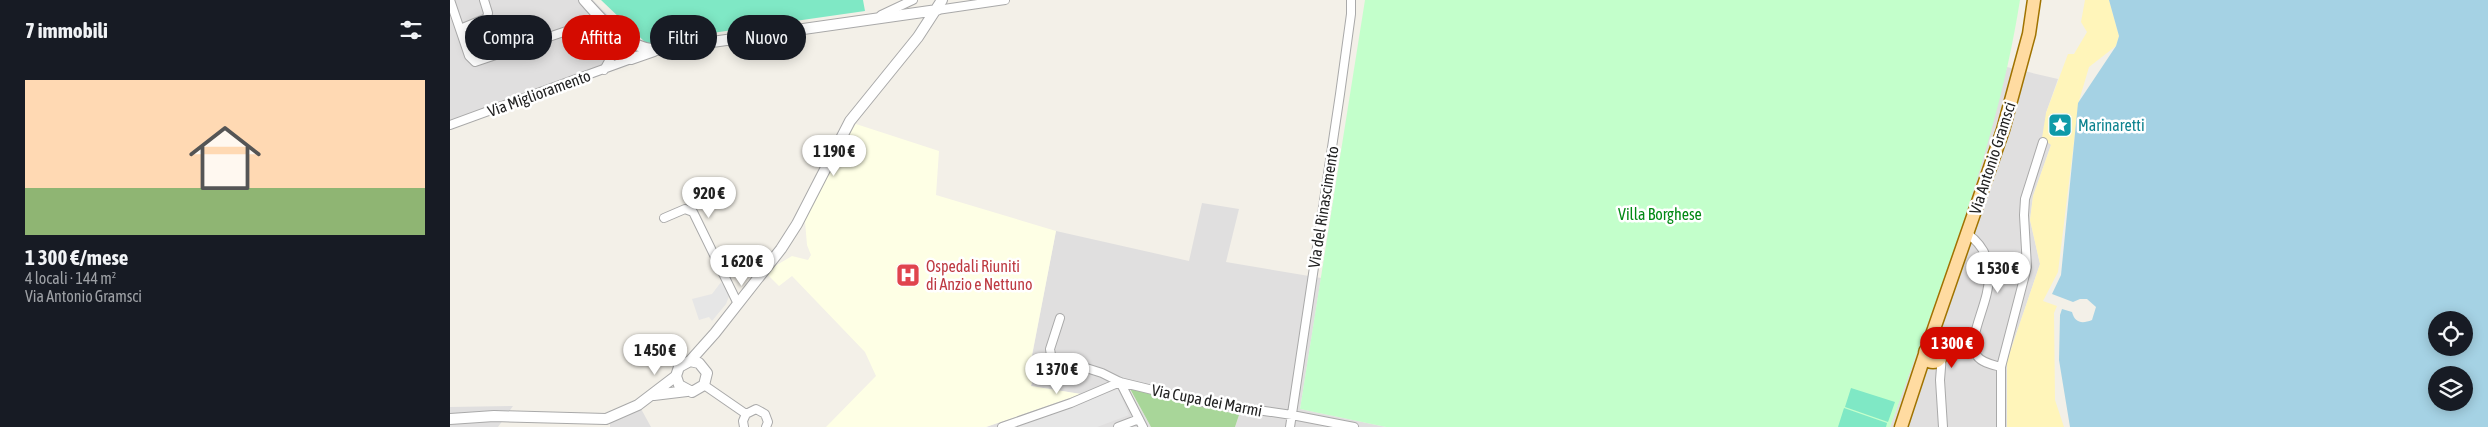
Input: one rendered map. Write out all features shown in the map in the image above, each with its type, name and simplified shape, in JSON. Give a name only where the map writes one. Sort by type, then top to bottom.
[{"type":"main road","name":"Via Antonio Gramsci","points":[[1934,355],[1940,313],[2003,130],[2029,34],[2034,0]]},
{"type":"main road","points":[[1901,427],[1916,384],[1934,355]]},
{"type":"street","points":[[450,0],[470,58],[478,62],[562,36]]},
{"type":"street","points":[[460,29],[486,20],[488,13],[484,0]]},
{"type":"street","points":[[584,0],[597,15]]},
{"type":"street","points":[[868,21],[913,0]]},
{"type":"street","points":[[450,419],[494,416],[600,419],[620,414],[650,396],[676,376],[682,364],[690,361],[715,333],[794,229],[835,147],[855,114],[915,40],[942,0]]},
{"type":"street","points":[[717,42],[1005,0]]},
{"type":"street","name":"Via del Rinascimento","points":[[1290,427],[1340,94],[1351,14],[1351,0]]},
{"type":"street","points":[[603,70],[609,60]]},
{"type":"street","name":"Via Miglioramento","points":[[450,125],[628,60]]},
{"type":"street","points":[[2001,427],[2001,367],[2026,278],[2028,261],[2024,223],[2025,199],[2043,142]]},
{"type":"street","points":[[664,218],[685,210],[693,212],[738,304]]},
{"type":"street","points":[[1968,234],[1982,250],[1989,276],[1975,350],[1982,360],[2001,367]]},
{"type":"street","name":"Via Cupa dei Marmi","points":[[1060,318],[1050,347],[1051,355],[1102,373],[1120,382],[1216,405],[1292,415],[1354,427]]},
{"type":"street","points":[[650,396],[696,391],[704,385],[707,378],[707,352],[715,333]]},
{"type":"street","name":"Via Antonio Gramsci","points":[[1934,355],[1940,380],[1943,427]]},
{"type":"street","points":[[690,361],[699,363],[706,370]]},
{"type":"street","points":[[676,376],[679,386],[687,391]]},
{"type":"street","points":[[1002,427],[1070,403],[1120,382],[1141,423],[1118,427]]},
{"type":"street","points":[[704,385],[746,414]]},
{"type":"street","points":[[744,427],[743,421],[746,414],[756,409],[763,412],[767,418],[766,427]]},
{"type":"shaded area","points":[[450,0],[593,0],[608,15],[562,15],[562,60],[640,60],[640,48],[650,58],[450,128]]},
{"type":"shaded area","points":[[2007,67],[2058,79],[2046,113],[2051,145],[2033,196],[2030,220],[2040,264],[2007,361],[2007,427],[1890,427],[1966,211]]},
{"type":"shaded area","name":"Ospedali Riuniti di Anzio e Nettuno","points":[[856,124],[939,151],[936,195],[1056,231],[1032,355],[1036,368],[1031,386],[1081,394],[986,427],[826,427],[876,376],[865,352],[792,276],[779,286],[767,274],[775,266],[792,256],[808,260],[811,255],[807,245],[805,221],[844,142]]},
{"type":"shaded area","points":[[1202,203],[1239,209],[1226,262],[1321,278],[1300,409],[1386,427],[1235,427],[1239,415],[1129,388],[1151,427],[986,427],[1080,394],[1031,386],[1036,368],[1032,356],[1056,231],[1189,261]]},
{"type":"shaded area","points":[[721,282],[730,294],[726,304],[712,321],[709,317],[699,320],[692,299],[712,294]]},
{"type":"shaded area","points":[[1118,389],[1129,415],[1097,427],[1014,427]]},
{"type":"shaded area","points":[[513,406],[498,427],[450,427],[450,407]]},
{"type":"shaded area","points":[[640,407],[651,427],[610,427],[610,423]]},
{"type":"green space","points":[[601,0],[863,0],[865,11],[806,20],[806,15],[727,15],[727,31],[717,32],[717,15],[650,15],[650,44],[640,37],[640,15],[617,15]]},
{"type":"green space","name":"Villa Borghese","points":[[1365,0],[2020,0],[2010,55],[1982,163],[1947,270],[1890,427],[1386,427],[1300,409]]},
{"type":"green space","points":[[1129,387],[1239,415],[1235,427],[1151,427]]},
{"type":"green space","points":[[1851,388],[1895,402],[1888,422],[1845,407]]},
{"type":"green space","points":[[1844,408],[1887,423],[1886,427],[1838,427]]},
{"type":"sand","points":[[2085,0],[2109,0],[2119,36],[2116,46],[2089,67],[2079,101],[2058,272],[2043,301],[2057,306],[2054,313],[2055,400],[2064,427],[2007,427],[2007,361],[2040,264],[2030,220],[2033,196],[2051,145],[2042,138],[2046,113],[2068,54],[2074,54],[2087,32],[2081,22]]},
{"type":"water","points":[[2109,0],[2488,0],[2488,427],[2070,427],[2059,360],[2060,315],[2062,309],[2072,312],[2079,322],[2088,321],[2092,320],[2096,307],[2087,299],[2073,302],[2052,294],[2061,275],[2078,103],[2116,46],[2119,36]]},
{"type":"place","name":"Marinaretti","points":[[2060,125]]},
{"type":"place","name":"Ospedali Riuniti di Anzio e Nettuno","points":[[908,275]]}]
